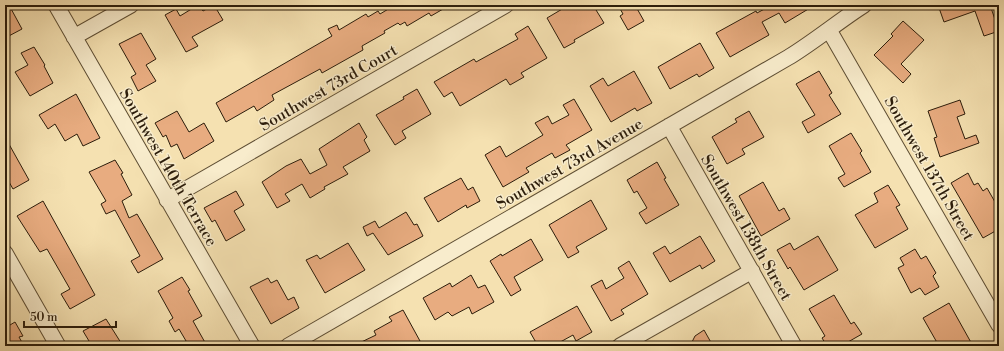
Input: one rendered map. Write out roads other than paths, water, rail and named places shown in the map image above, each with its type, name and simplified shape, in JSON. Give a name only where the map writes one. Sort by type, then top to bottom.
[{"type":"street","name":"Southwest 140th Terrace","points":[[56,5],[252,346]]},
{"type":"street","points":[[74,37],[131,5]]},
{"type":"street","name":"Southwest 73rd Court","points":[[167,200],[506,5]]},
{"type":"street","name":"Southwest 73rd Avenue","points":[[288,346],[796,53],[864,5]]},
{"type":"street","name":"Southwest 137th Street","points":[[829,30],[999,325]]},
{"type":"street","name":"Southwest 138th Street","points":[[669,126],[794,346]]},
{"type":"street","points":[[5,253],[58,346]]},
{"type":"street","points":[[620,346],[752,271]]}]
